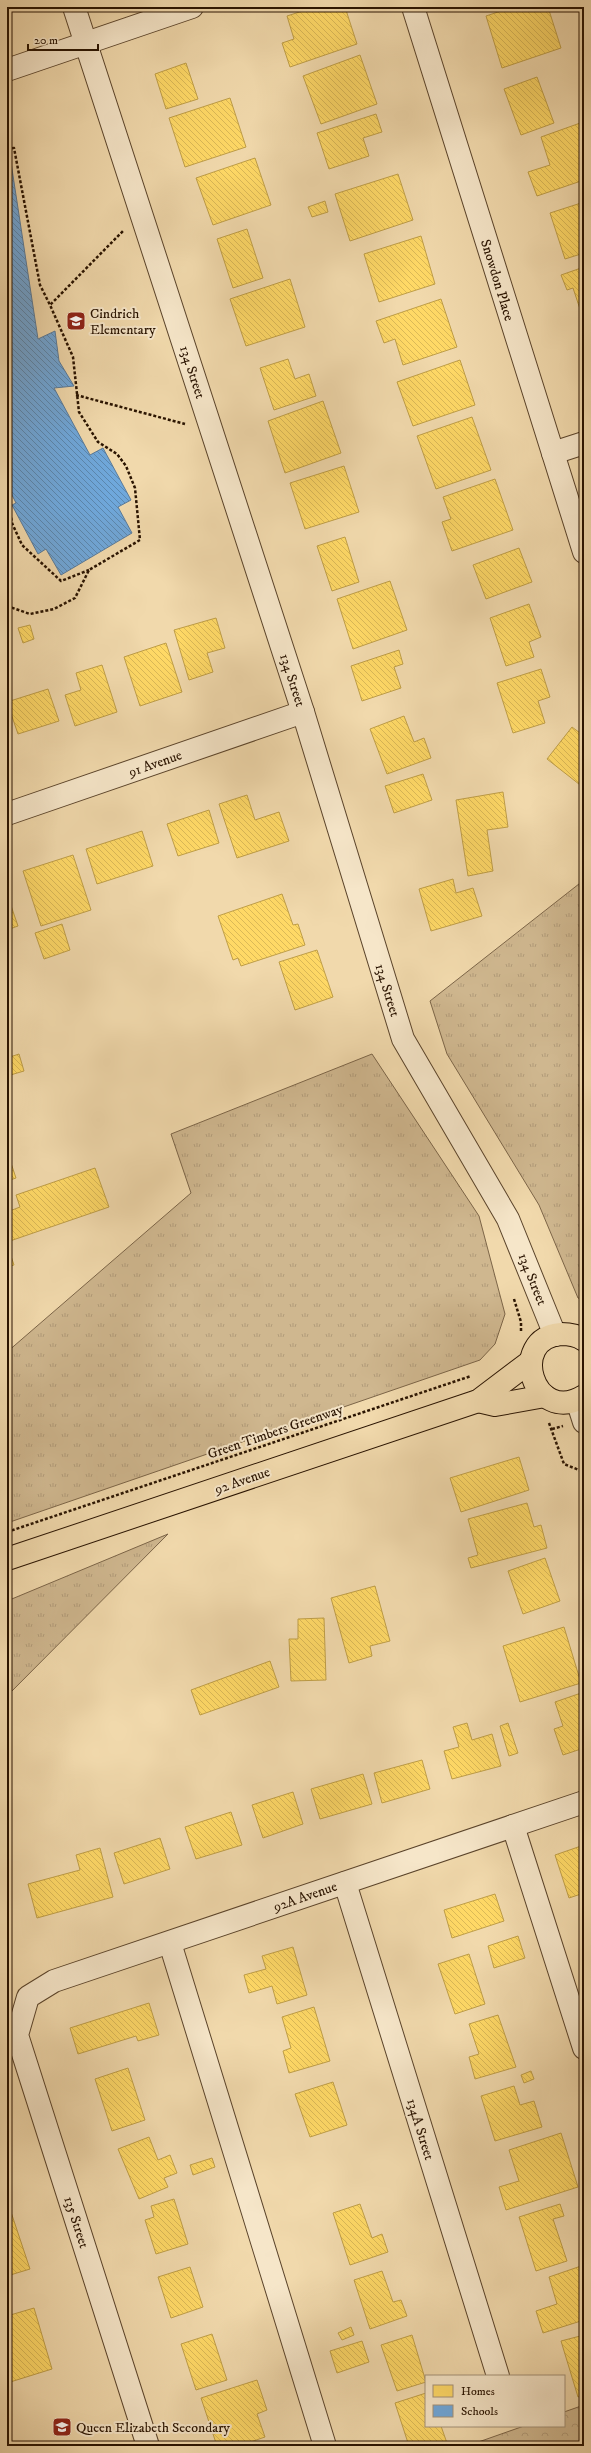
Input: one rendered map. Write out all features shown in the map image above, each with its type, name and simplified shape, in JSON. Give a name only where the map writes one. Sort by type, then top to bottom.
[{"type":"main road","points":[[545,1406],[532,1379],[531,1361],[534,1352],[543,1341],[556,1334],[568,1334],[584,1340]]},
{"type":"main road","points":[[478,1401],[531,1361]]},
{"type":"main road","points":[[478,1401],[495,1404],[545,1406],[581,1398]]},
{"type":"main road","name":"92 Avenue","points":[[7,1560],[478,1401]]},
{"type":"street","name":"134 Street","points":[[74,7],[303,712],[403,1039],[508,1219],[556,1334]]},
{"type":"street","points":[[7,70],[192,7]]},
{"type":"street","name":"Snowdon Place","points":[[413,7],[584,552]]},
{"type":"street","points":[[553,453],[584,443]]},
{"type":"street","name":"91 Avenue","points":[[7,814],[303,712]]},
{"type":"street","points":[[581,1398],[584,1422]]},
{"type":"street","name":"92A Avenue","points":[[28,1997],[54,1982],[584,1802]]},
{"type":"street","points":[[513,1826],[584,2048]]},
{"type":"street","name":"134A Street","points":[[344,1883],[498,2375]]},
{"type":"street","points":[[170,1943],[325,2446]]},
{"type":"street","name":"135 Street","points":[[28,1997],[17,2035],[148,2446]]},
{"type":"path","points":[[7,150],[14,148],[40,285],[73,357],[79,412],[98,442],[117,454],[126,466],[135,488],[140,540],[89,570],[61,581],[22,545],[12,523],[7,493]]},
{"type":"path","points":[[50,305],[123,230]]},
{"type":"path","points":[[76,395],[187,425]]},
{"type":"path","points":[[7,606],[30,614],[54,609],[75,598],[89,570]]},
{"type":"path","points":[[513,1296],[521,1322],[521,1334]]},
{"type":"path","name":"Green Timbers Greenway","points":[[7,1532],[473,1376]]},
{"type":"path","points":[[545,1406],[564,1464],[584,1472]]},
{"type":"green space","points":[[584,880],[584,1300],[578,1298],[539,1205],[447,1054],[430,1001]]},
{"type":"green space","points":[[372,1054],[479,1216],[505,1314],[495,1344],[480,1360],[7,1523],[7,1352],[191,1193],[171,1134]]},
{"type":"green space","points":[[168,1534],[7,1696],[7,1601]]},
{"type":"green space","points":[[584,2405],[584,2446],[467,2446],[521,2427],[565,2427],[565,2412]]},
{"type":"building: Homes","points":[[315,7],[345,7],[357,44],[290,67],[282,43],[294,39],[287,16]]},
{"type":"building: Homes","points":[[513,7],[548,7],[561,48],[502,68],[486,16]]},
{"type":"building: Homes","points":[[360,55],[377,104],[321,124],[303,76]]},
{"type":"building: Homes","points":[[186,63],[198,99],[166,109],[155,74]]},
{"type":"building: Homes","points":[[537,77],[554,123],[521,135],[504,89]]},
{"type":"building: Homes","points":[[230,98],[246,147],[185,167],[169,118]]},
{"type":"building: Homes","points":[[376,114],[382,132],[363,138],[369,156],[329,169],[317,133]]},
{"type":"building: Homes","points":[[583,122],[584,180],[537,196],[528,172],[550,165],[541,137]]},
{"type":"building: Homes","points":[[255,158],[271,205],[213,225],[196,178]]},
{"type":"building: Homes","points":[[398,174],[413,220],[350,241],[335,194]]},
{"type":"building: Homes","points":[[325,201],[328,212],[312,217],[308,207]]},
{"type":"building: Homes","points":[[581,203],[584,211],[584,253],[565,259],[550,213]]},
{"type":"building: Homes","points":[[247,229],[263,278],[233,288],[217,239]]},
{"type":"building: Homes","points":[[421,236],[435,284],[379,302],[364,254]]},
{"type":"building: Homes","points":[[584,267],[584,321],[573,288],[567,290],[561,275]]},
{"type":"building: Homes","points":[[290,279],[305,327],[246,346],[230,299]]},
{"type":"building: Homes","points":[[441,299],[457,347],[403,365],[395,339],[384,343],[376,321]]},
{"type":"building: Homes","points":[[288,359],[295,379],[309,374],[316,396],[274,410],[260,368]]},
{"type":"building: Homes","points":[[460,360],[475,405],[413,426],[397,382]]},
{"type":"building: Homes","points":[[323,401],[341,453],[285,473],[268,421]]},
{"type":"building: Homes","points":[[472,417],[491,470],[436,489],[417,436]]},
{"type":"building: Homes","points":[[344,466],[359,512],[305,529],[290,483]]},
{"type":"building: Homes","points":[[495,479],[513,530],[452,551],[442,522],[451,519],[443,497]]},
{"type":"building: Homes","points":[[345,537],[359,582],[332,591],[317,546]]},
{"type":"building: Homes","points":[[519,548],[532,582],[486,599],[473,565]]},
{"type":"building: Homes","points":[[390,581],[407,630],[353,649],[337,599]]},
{"type":"building: Homes","points":[[529,604],[541,637],[529,642],[534,657],[506,666],[490,618]]},
{"type":"building: Homes","points":[[216,618],[225,648],[207,653],[213,672],[189,680],[174,630]]},
{"type":"building: Homes","points":[[30,625],[34,639],[23,643],[18,628]]},
{"type":"building: Homes","points":[[166,643],[182,692],[140,706],[124,657]]},
{"type":"building: Homes","points":[[399,650],[403,664],[394,667],[401,688],[362,701],[351,666]]},
{"type":"building: Homes","points":[[102,665],[117,712],[75,726],[65,695],[81,690],[76,673]]},
{"type":"building: Homes","points":[[541,669],[550,697],[538,701],[545,723],[513,733],[497,683]]},
{"type":"building: Homes","points":[[48,689],[59,721],[18,734],[7,702]]},
{"type":"building: Homes","points":[[404,716],[414,742],[424,738],[431,758],[387,774],[370,729]]},
{"type":"building: Homes","points":[[572,727],[584,736],[584,788],[547,759]]},
{"type":"building: Homes","points":[[423,774],[432,800],[394,813],[385,786]]},
{"type":"building: Homes","points":[[503,792],[508,827],[487,830],[493,871],[468,876],[456,800]]},
{"type":"building: Homes","points":[[247,795],[255,820],[279,812],[289,841],[237,858],[219,804]]},
{"type":"building: Homes","points":[[209,810],[219,843],[178,856],[167,824]]},
{"type":"building: Homes","points":[[142,831],[153,866],[97,884],[86,849]]},
{"type":"building: Homes","points":[[73,855],[91,910],[41,926],[23,871]]},
{"type":"building: Homes","points":[[453,879],[456,893],[473,888],[482,916],[431,931],[419,889]]},
{"type":"building: Homes","points":[[7,894],[18,926],[7,930]]},
{"type":"building: Homes","points":[[282,894],[293,925],[298,924],[305,945],[241,966],[238,958],[233,960],[218,916]]},
{"type":"building: Homes","points":[[62,924],[70,950],[44,959],[35,933]]},
{"type":"building: Homes","points":[[317,950],[333,997],[295,1010],[279,962]]},
{"type":"building: Homes","points":[[19,1054],[24,1071],[7,1076],[7,1058]]},
{"type":"building: Homes","points":[[7,1151],[16,1178],[7,1181]]},
{"type":"building: Homes","points":[[95,1168],[109,1207],[7,1242],[7,1212],[20,1207],[16,1195]]},
{"type":"building: Homes","points":[[7,1244],[14,1265],[7,1267]]},
{"type":"building: Homes","points":[[519,1457],[529,1490],[461,1512],[450,1478]]},
{"type":"building: Homes","points":[[527,1503],[534,1527],[541,1525],[547,1548],[471,1568],[468,1558],[478,1555],[468,1519]]},
{"type":"building: Homes","points":[[545,1558],[560,1601],[523,1614],[508,1571]]},
{"type":"building: Homes","points":[[375,1586],[390,1641],[370,1646],[372,1656],[349,1663],[331,1598]]},
{"type":"building: Homes","points":[[324,1618],[326,1680],[291,1681],[289,1639],[298,1639],[298,1619]]},
{"type":"building: Homes","points":[[564,1627],[581,1683],[520,1702],[503,1646]]},
{"type":"building: Homes","points":[[270,1661],[279,1687],[200,1715],[191,1690]]},
{"type":"building: Homes","points":[[584,1692],[584,1748],[563,1755],[554,1729],[563,1726],[555,1702]]},
{"type":"building: Homes","points":[[467,1723],[472,1740],[492,1734],[501,1766],[452,1779],[444,1751],[459,1747],[453,1727]]},
{"type":"building: Homes","points":[[508,1723],[518,1753],[509,1756],[500,1726]]},
{"type":"building: Homes","points":[[422,1760],[430,1789],[382,1803],[374,1773]]},
{"type":"building: Homes","points":[[363,1774],[372,1804],[320,1819],[311,1789]]},
{"type":"building: Homes","points":[[293,1792],[303,1824],[263,1838],[252,1805]]},
{"type":"building: Homes","points":[[231,1812],[242,1845],[196,1859],[185,1827]]},
{"type":"building: Homes","points":[[160,1838],[170,1869],[124,1884],[114,1853]]},
{"type":"building: Homes","points":[[584,1845],[584,1893],[569,1898],[555,1855]]},
{"type":"building: Homes","points":[[100,1848],[113,1897],[37,1918],[28,1884],[80,1870],[76,1855]]},
{"type":"building: Homes","points":[[495,1894],[504,1921],[452,1938],[444,1910]]},
{"type":"building: Homes","points":[[518,1936],[525,1958],[494,1968],[488,1946]]},
{"type":"building: Homes","points":[[293,1947],[307,1995],[277,2004],[272,1986],[249,1993],[244,1975],[266,1969],[262,1956]]},
{"type":"building: Homes","points":[[469,1954],[485,2004],[455,2014],[438,1964]]},
{"type":"building: Homes","points":[[149,2003],[159,2035],[138,2041],[136,2036],[78,2054],[70,2028]]},
{"type":"building: Homes","points":[[314,2007],[330,2061],[289,2073],[283,2051],[291,2048],[282,2017]]},
{"type":"building: Homes","points":[[498,2015],[516,2067],[475,2079],[469,2057],[479,2054],[469,2024]]},
{"type":"building: Homes","points":[[128,2068],[145,2120],[112,2131],[95,2079]]},
{"type":"building: Homes","points":[[531,2071],[534,2079],[524,2083],[521,2075]]},
{"type":"building: Homes","points":[[333,2082],[347,2125],[310,2137],[295,2094]]},
{"type":"building: Homes","points":[[514,2086],[520,2105],[534,2101],[542,2127],[495,2141],[481,2096]]},
{"type":"building: Homes","points":[[561,2133],[578,2187],[506,2210],[499,2187],[519,2181],[509,2150]]},
{"type":"building: Homes","points":[[149,2137],[158,2160],[170,2155],[177,2173],[164,2178],[168,2187],[139,2199],[118,2149]]},
{"type":"building: Homes","points":[[212,2158],[215,2167],[193,2175],[190,2165]]},
{"type":"building: Homes","points":[[174,2199],[188,2244],[156,2254],[145,2220],[154,2217],[151,2206]]},
{"type":"building: Homes","points":[[360,2204],[372,2238],[382,2234],[388,2252],[350,2265],[333,2213]]},
{"type":"building: Homes","points":[[560,2204],[564,2216],[553,2219],[567,2261],[536,2271],[519,2217]]},
{"type":"building: Homes","points":[[9,2206],[30,2269],[7,2276],[7,2207]]},
{"type":"building: Homes","points":[[584,2265],[584,2320],[543,2333],[536,2311],[557,2304],[549,2277]]},
{"type":"building: Homes","points":[[190,2267],[203,2307],[171,2318],[158,2277]]},
{"type":"building: Homes","points":[[382,2271],[393,2302],[401,2300],[407,2316],[370,2329],[354,2280]]},
{"type":"building: Homes","points":[[34,2308],[52,2369],[7,2383],[7,2316]]},
{"type":"building: Homes","points":[[351,2327],[354,2335],[342,2340],[338,2333]]},
{"type":"building: Homes","points":[[212,2334],[227,2380],[196,2390],[181,2344]]},
{"type":"building: Homes","points":[[412,2335],[425,2382],[397,2391],[381,2345]]},
{"type":"building: Homes","points":[[584,2335],[584,2395],[578,2397],[561,2341]]},
{"type":"building: Homes","points":[[362,2341],[369,2362],[337,2373],[330,2351]]},
{"type":"building: Homes","points":[[257,2380],[267,2410],[257,2414],[265,2437],[239,2446],[217,2446],[201,2398]]},
{"type":"building: Homes","points":[[425,2393],[425,2427],[441,2427],[448,2446],[409,2446],[395,2403]]},
{"type":"building: Schools","points":[[7,156],[10,156],[38,339],[55,331],[59,361],[74,386],[54,388],[90,455],[103,448],[131,500],[118,507],[132,533],[61,575],[46,549],[38,554],[12,505],[16,503],[7,485]]},
{"type":"place","name":"Cindrich Elementary","points":[[76,321]]},
{"type":"place","name":"Queen Elizabeth Secondary","points":[[62,2427]]}]
